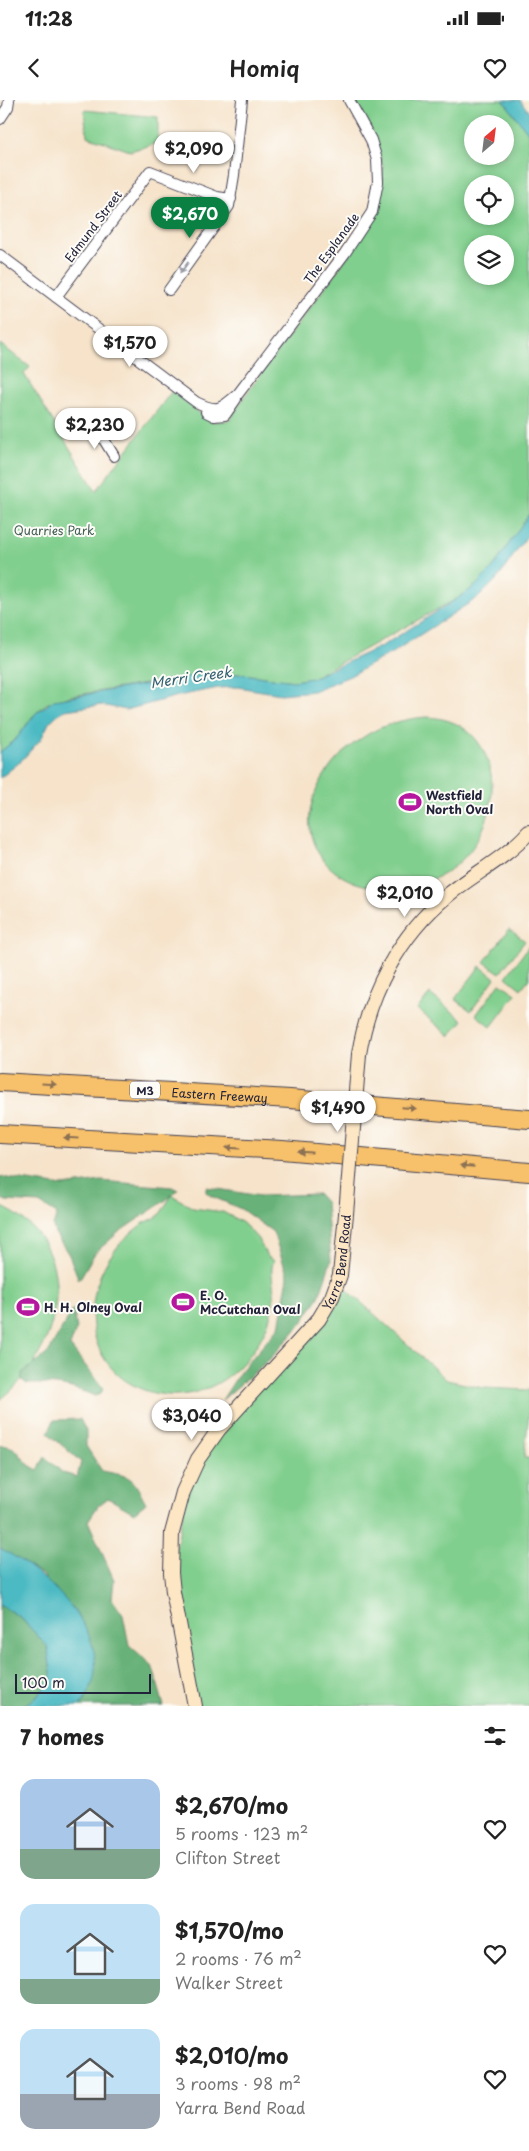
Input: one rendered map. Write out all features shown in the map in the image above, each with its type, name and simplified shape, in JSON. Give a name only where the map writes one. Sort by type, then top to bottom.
[{"type":"highway","name":"Eastern Freeway","points":[[0,1082],[290,1099],[529,1119]]},
{"type":"highway","points":[[0,1134],[282,1150],[529,1172]]},
{"type":"street","points":[[0,119],[8,107],[9,100]]},
{"type":"street","points":[[168,290],[226,212],[231,199],[242,100]]},
{"type":"street","name":"The Esplanade","points":[[56,297],[196,402],[208,414],[229,412],[238,394],[350,246],[372,212],[378,182],[377,160],[372,140],[349,100]]},
{"type":"street","name":"Edmund Street","points":[[56,297],[150,172],[217,197],[231,199]]},
{"type":"street","points":[[0,254],[56,297]]},
{"type":"street","points":[[98,430],[114,456]]},
{"type":"street","name":"Yarra Bend Road","points":[[196,1706],[173,1592],[171,1550],[176,1513],[188,1478],[207,1444],[319,1319],[332,1297],[340,1275],[358,1054],[364,1026],[376,993],[390,964],[408,936],[448,895],[506,854],[529,832]]},
{"type":"green space","name":"Quarries Park","points":[[354,100],[503,100],[529,134],[529,514],[492,569],[475,586],[460,597],[312,678],[294,681],[242,674],[200,675],[71,696],[46,704],[32,717],[16,739],[0,752],[0,344],[30,367],[24,374],[96,491],[172,391],[211,422],[230,420],[247,393],[371,225],[381,203],[383,167],[372,131]]},
{"type":"green space","points":[[84,110],[158,117],[158,143],[130,151],[87,136]]},
{"type":"green space","name":"Westfield North Oval","points":[[426,717],[459,725],[480,745],[491,774],[490,806],[479,837],[457,864],[425,882],[383,888],[351,881],[331,868],[315,846],[310,828],[310,811],[315,794],[323,777],[334,762],[347,749],[369,733],[392,723]]},
{"type":"green space","points":[[509,929],[525,941],[500,973],[484,962]]},
{"type":"green space","points":[[529,946],[529,979],[521,989],[506,977]]},
{"type":"green space","points":[[480,966],[495,978],[471,1011],[455,999]]},
{"type":"green space","points":[[500,983],[516,994],[491,1027],[476,1015]]},
{"type":"green space","points":[[430,994],[463,1020],[450,1036],[417,1009]]},
{"type":"green space","points":[[0,1177],[63,1186],[101,1181],[172,1187],[178,1190],[119,1232],[95,1253],[79,1280],[69,1255],[55,1233],[53,1226],[57,1214],[39,1203],[6,1201],[0,1198]]},
{"type":"green space","points":[[206,1187],[260,1196],[318,1194],[326,1203],[331,1261],[319,1297],[301,1324],[271,1358],[222,1400],[240,1372],[279,1327],[288,1277],[273,1232],[241,1209],[211,1196],[206,1192]]},
{"type":"green space","name":"E. O. McCutchan Oval","points":[[172,1195],[193,1208],[223,1212],[243,1223],[258,1239],[267,1256],[274,1261],[272,1272],[273,1303],[269,1321],[256,1347],[244,1362],[218,1383],[190,1394],[162,1394],[136,1386],[114,1371],[99,1348],[92,1319],[97,1285],[108,1259],[133,1231],[160,1214]]},
{"type":"green space","name":"H. H. Olney Oval","points":[[0,1206],[27,1223],[45,1245],[54,1271],[56,1299],[50,1327],[39,1355],[22,1379],[0,1400]]},
{"type":"green space","points":[[343,1286],[447,1380],[483,1388],[529,1390],[529,1413],[524,1458],[529,1458],[529,1706],[195,1706],[171,1573],[191,1472],[332,1297]]},
{"type":"green space","points":[[73,1309],[77,1328],[70,1346],[103,1388],[101,1394],[95,1396],[53,1385],[27,1384],[22,1380],[22,1373],[48,1353]]},
{"type":"green space","points":[[80,1419],[86,1431],[86,1446],[102,1471],[126,1476],[134,1482],[146,1503],[134,1513],[108,1498],[98,1506],[88,1521],[114,1580],[112,1599],[123,1615],[129,1645],[152,1665],[164,1706],[80,1706],[85,1700],[44,1576],[0,1548],[0,1446],[13,1448],[28,1464],[38,1470],[45,1457],[63,1473],[77,1477],[81,1462],[48,1433],[54,1420]]},
{"type":"green space","points":[[0,1605],[20,1617],[47,1646],[52,1678],[35,1698],[26,1704],[0,1706]]},
{"type":"water","points":[[503,100],[520,100],[529,112],[529,134]]},
{"type":"water","name":"Merri Creek","points":[[529,514],[529,533],[498,578],[479,597],[395,651],[350,676],[313,691],[281,694],[237,687],[218,688],[178,696],[126,710],[101,705],[65,710],[49,723],[41,739],[20,762],[0,778],[0,752],[16,739],[36,713],[54,700],[200,675],[242,674],[294,681],[312,678],[382,646],[475,586],[492,569]]},
{"type":"water","points":[[0,1548],[20,1560],[60,1594],[77,1615],[89,1637],[95,1660],[93,1683],[80,1706],[23,1706],[36,1698],[52,1678],[47,1646],[20,1617],[0,1605]]},
{"type":"place","name":"Westfield North Oval","points":[[410,802]]},
{"type":"place","name":"E. O. McCutchan Oval","points":[[183,1302]]},
{"type":"place","name":"H. H. Olney Oval","points":[[28,1307]]}]
